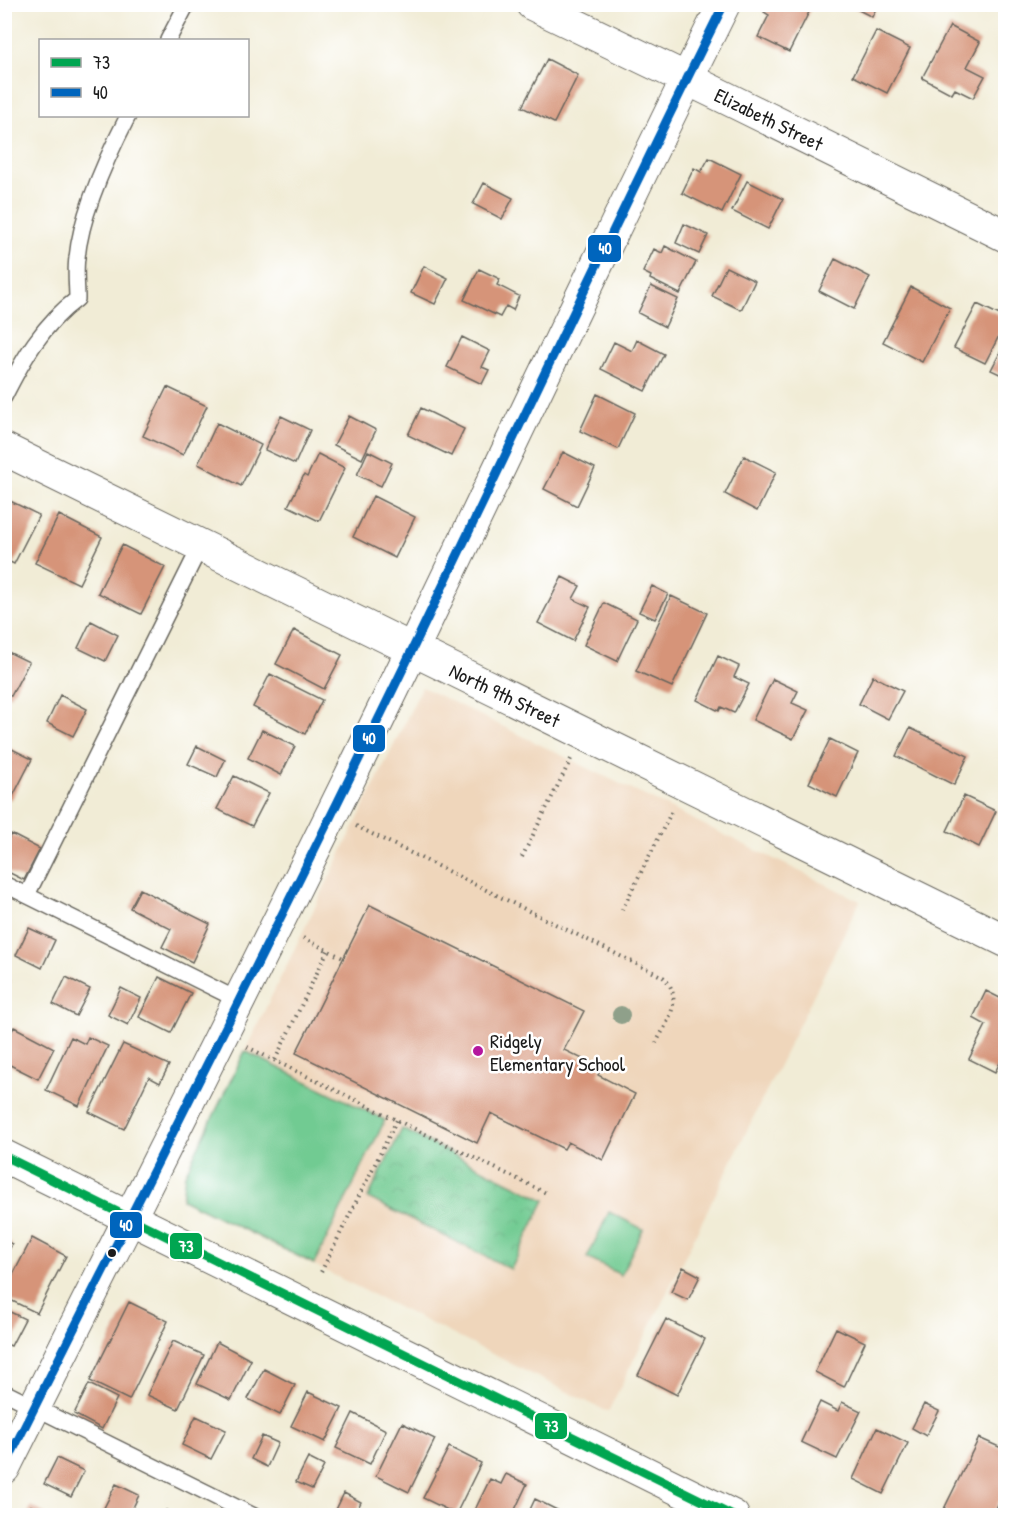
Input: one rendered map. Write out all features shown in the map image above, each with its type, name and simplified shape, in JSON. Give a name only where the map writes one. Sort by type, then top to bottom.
[{"type":"street","name":"Elizabeth Street","points":[[532,4],[1005,236]]},
{"type":"street","points":[[4,1468],[240,1001],[724,4]]},
{"type":"street","name":"North 9th Street","points":[[4,449],[1005,941]]},
{"type":"street","points":[[4,1156],[733,1515]]},
{"type":"lane","points":[[169,39],[187,4]]},
{"type":"lane","points":[[4,397],[17,370],[46,325],[77,299],[77,258],[85,221],[112,147],[127,117]]},
{"type":"lane","points":[[27,895],[201,545]]},
{"type":"lane","points":[[4,884],[240,1001]]},
{"type":"lane","points":[[4,1392],[254,1515]]},
{"type":"path","points":[[522,856],[572,755]]},
{"type":"path","points":[[622,910],[675,806]]},
{"type":"path","points":[[353,825],[663,977],[672,986],[674,1007],[656,1043]]},
{"type":"path","points":[[309,941],[343,958]]},
{"type":"path","points":[[274,1060],[328,950]]},
{"type":"path","points":[[244,1045],[548,1194]]},
{"type":"path","points":[[321,1272],[397,1120]]},
{"type":"shaded area","points":[[422,687],[860,901],[608,1412],[181,1199],[185,1174]]},
{"type":"green space","points":[[245,1051],[385,1120],[314,1264],[182,1199],[185,1174]]},
{"type":"green space","points":[[402,1129],[545,1200],[511,1269],[368,1198]]},
{"type":"green space","points":[[609,1212],[643,1229],[621,1275],[587,1258]]},
{"type":"building","points":[[767,4],[813,4],[789,52],[758,37],[769,15],[764,12]]},
{"type":"building","points":[[847,4],[878,4],[872,17]]},
{"type":"building","points":[[950,26],[980,42],[967,67],[985,76],[973,98],[955,89],[952,94],[922,78]]},
{"type":"building","points":[[876,31],[910,48],[887,93],[853,76]]},
{"type":"building","points":[[547,59],[578,75],[554,123],[522,107]]},
{"type":"building","points":[[709,158],[741,174],[722,213],[682,193],[694,168],[701,172]]},
{"type":"building","points":[[747,181],[783,199],[768,229],[732,211]]},
{"type":"building","points":[[484,183],[513,198],[502,219],[473,204]]},
{"type":"building","points":[[684,224],[708,235],[699,254],[676,243]]},
{"type":"building","points":[[665,246],[696,262],[680,294],[650,279],[651,276],[643,272],[654,249],[662,253]]},
{"type":"building","points":[[835,259],[870,277],[854,309],[819,291]]},
{"type":"building","points":[[424,266],[448,278],[435,304],[411,293]]},
{"type":"building","points":[[726,267],[755,281],[741,310],[712,296]]},
{"type":"building","points":[[479,269],[500,279],[497,285],[519,296],[513,310],[506,306],[500,317],[464,300]]},
{"type":"building","points":[[651,286],[678,299],[665,327],[638,313]]},
{"type":"building","points":[[911,287],[950,308],[922,362],[883,342]]},
{"type":"building","points":[[977,304],[1006,318],[985,363],[954,348]]},
{"type":"building","points":[[462,337],[490,351],[482,367],[489,370],[482,384],[447,367]]},
{"type":"building","points":[[637,340],[664,354],[645,391],[601,369],[614,342],[632,351]]},
{"type":"building","points":[[1006,341],[1006,377],[991,370]]},
{"type":"building","points":[[167,387],[207,406],[183,455],[143,436]]},
{"type":"building","points":[[597,394],[635,413],[618,449],[580,431]]},
{"type":"building","points":[[421,408],[464,429],[451,456],[408,435]]},
{"type":"building","points":[[281,416],[310,430],[295,464],[265,450]]},
{"type":"building","points":[[349,416],[376,430],[362,459],[334,445]]},
{"type":"building","points":[[217,423],[261,445],[241,486],[198,464]]},
{"type":"building","points":[[368,451],[392,463],[381,486],[357,475]]},
{"type":"building","points":[[563,452],[595,468],[577,506],[544,489]]},
{"type":"building","points":[[318,454],[345,468],[319,521],[288,506],[304,475],[307,477]]},
{"type":"building","points":[[744,456],[776,472],[757,511],[725,494]]},
{"type":"building","points":[[373,496],[415,517],[395,558],[353,537]]},
{"type":"building","points":[[4,498],[39,515],[14,564],[4,559]]},
{"type":"building","points":[[59,515],[102,537],[79,584],[35,563]]},
{"type":"building","points":[[122,545],[165,567],[141,614],[98,593]]},
{"type":"building","points":[[562,577],[580,586],[573,599],[590,607],[573,641],[538,623]]},
{"type":"building","points":[[652,586],[668,594],[655,619],[639,612]]},
{"type":"building","points":[[671,596],[707,613],[672,687],[636,671]]},
{"type":"building","points":[[604,603],[637,619],[617,661],[584,645]]},
{"type":"building","points":[[91,621],[118,635],[105,661],[78,648]]},
{"type":"building","points":[[294,630],[342,655],[324,689],[276,664]]},
{"type":"building","points":[[4,650],[29,662],[11,696],[4,693]]},
{"type":"building","points":[[718,656],[739,666],[734,677],[749,684],[734,713],[721,707],[719,711],[697,700]]},
{"type":"building","points":[[270,674],[322,700],[305,734],[253,707]]},
{"type":"building","points":[[873,676],[903,691],[888,719],[859,704]]},
{"type":"building","points":[[773,679],[798,691],[792,703],[808,710],[793,739],[753,720]]},
{"type":"building","points":[[60,695],[87,709],[73,736],[47,723]]},
{"type":"building","points":[[910,728],[968,756],[954,785],[896,756]]},
{"type":"building","points":[[262,730],[295,746],[281,775],[248,758]]},
{"type":"building","points":[[830,739],[858,753],[837,797],[809,783]]},
{"type":"building","points":[[4,745],[32,759],[11,800],[4,796]]},
{"type":"building","points":[[197,746],[225,760],[217,777],[188,764]]},
{"type":"building","points":[[234,776],[269,793],[252,826],[217,809]]},
{"type":"building","points":[[964,796],[996,811],[979,847],[947,831]]},
{"type":"building","points":[[11,834],[40,849],[24,880],[4,870],[4,847]]},
{"type":"building","points":[[140,889],[210,924],[192,962],[162,947],[171,929],[130,908]]},
{"type":"building","points":[[370,905],[584,1011],[564,1050],[601,1068],[598,1075],[635,1094],[603,1160],[568,1142],[564,1149],[491,1113],[477,1143],[296,1053]]},
{"type":"building","points":[[29,928],[55,940],[42,968],[16,955]]},
{"type":"building","points":[[66,977],[90,989],[76,1016],[53,1004]]},
{"type":"building","points":[[159,977],[191,993],[171,1033],[139,1017]]},
{"type":"building","points":[[4,979],[10,982],[4,993]]},
{"type":"building","points":[[121,988],[141,998],[128,1025],[108,1015]]},
{"type":"building","points":[[986,991],[1006,1001],[1006,1051],[995,1072],[969,1059],[986,1025],[973,1018]]},
{"type":"building","points":[[14,1027],[54,1048],[38,1079],[4,1062],[4,1046]]},
{"type":"building","points":[[71,1037],[85,1044],[88,1037],[108,1046],[79,1106],[46,1090]]},
{"type":"building","points":[[123,1044],[169,1065],[160,1083],[149,1077],[124,1129],[89,1112]]},
{"type":"building","points":[[32,1238],[66,1256],[37,1313],[4,1297],[4,1292]]},
{"type":"building","points":[[4,1240],[12,1244],[4,1260]]},
{"type":"building","points":[[683,1267],[700,1276],[688,1300],[671,1292]]},
{"type":"building","points":[[129,1302],[168,1321],[129,1400],[90,1381]]},
{"type":"building","points":[[4,1309],[25,1319],[11,1346],[4,1343]]},
{"type":"building","points":[[666,1319],[705,1339],[677,1395],[638,1375]]},
{"type":"building","points":[[836,1328],[865,1342],[844,1387],[815,1372]]},
{"type":"building","points":[[173,1341],[204,1355],[178,1409],[147,1395]]},
{"type":"building","points":[[217,1342],[251,1360],[231,1400],[197,1384]]},
{"type":"building","points":[[264,1369],[295,1385],[280,1415],[248,1399]]},
{"type":"building","points":[[89,1384],[117,1398],[102,1429],[74,1414]]},
{"type":"building","points":[[308,1392],[342,1408],[325,1442],[291,1426]]},
{"type":"building","points":[[820,1402],[838,1411],[842,1402],[861,1411],[837,1459],[801,1442]]},
{"type":"building","points":[[924,1404],[939,1411],[926,1436],[912,1428]]},
{"type":"building","points":[[353,1413],[386,1430],[370,1464],[336,1448]]},
{"type":"building","points":[[196,1416],[226,1430],[211,1459],[182,1445]]},
{"type":"building","points":[[402,1423],[435,1439],[409,1492],[376,1476]]},
{"type":"building","points":[[877,1428],[908,1443],[883,1494],[853,1479]]},
{"type":"building","points":[[262,1436],[278,1443],[267,1467],[251,1459]]},
{"type":"building","points":[[979,1438],[1006,1450],[1006,1489],[992,1516],[952,1516],[943,1511]]},
{"type":"building","points":[[449,1447],[481,1463],[456,1514],[423,1498]]},
{"type":"building","points":[[57,1458],[84,1471],[71,1497],[44,1484]]},
{"type":"building","points":[[308,1458],[324,1466],[312,1489],[296,1482]]},
{"type":"building","points":[[506,1474],[527,1484],[512,1516],[472,1516],[490,1479],[501,1484]]},
{"type":"building","points":[[116,1484],[139,1495],[129,1516],[110,1516],[102,1512]]},
{"type":"building","points":[[344,1493],[361,1502],[354,1516],[333,1516]]},
{"type":"building","points":[[535,1499],[569,1516],[527,1516]]},
{"type":"building","points":[[31,1506],[49,1516],[27,1516]]},
{"type":"building","points":[[166,1510],[177,1516],[164,1516]]},
{"type":"transit line","name":"40","points":[[4,1468],[364,749],[606,244],[724,4]]},
{"type":"transit line","name":"73","points":[[4,1156],[733,1516]]},
{"type":"place","name":"Ridgely Elementary School","points":[[478,1051]]}]
